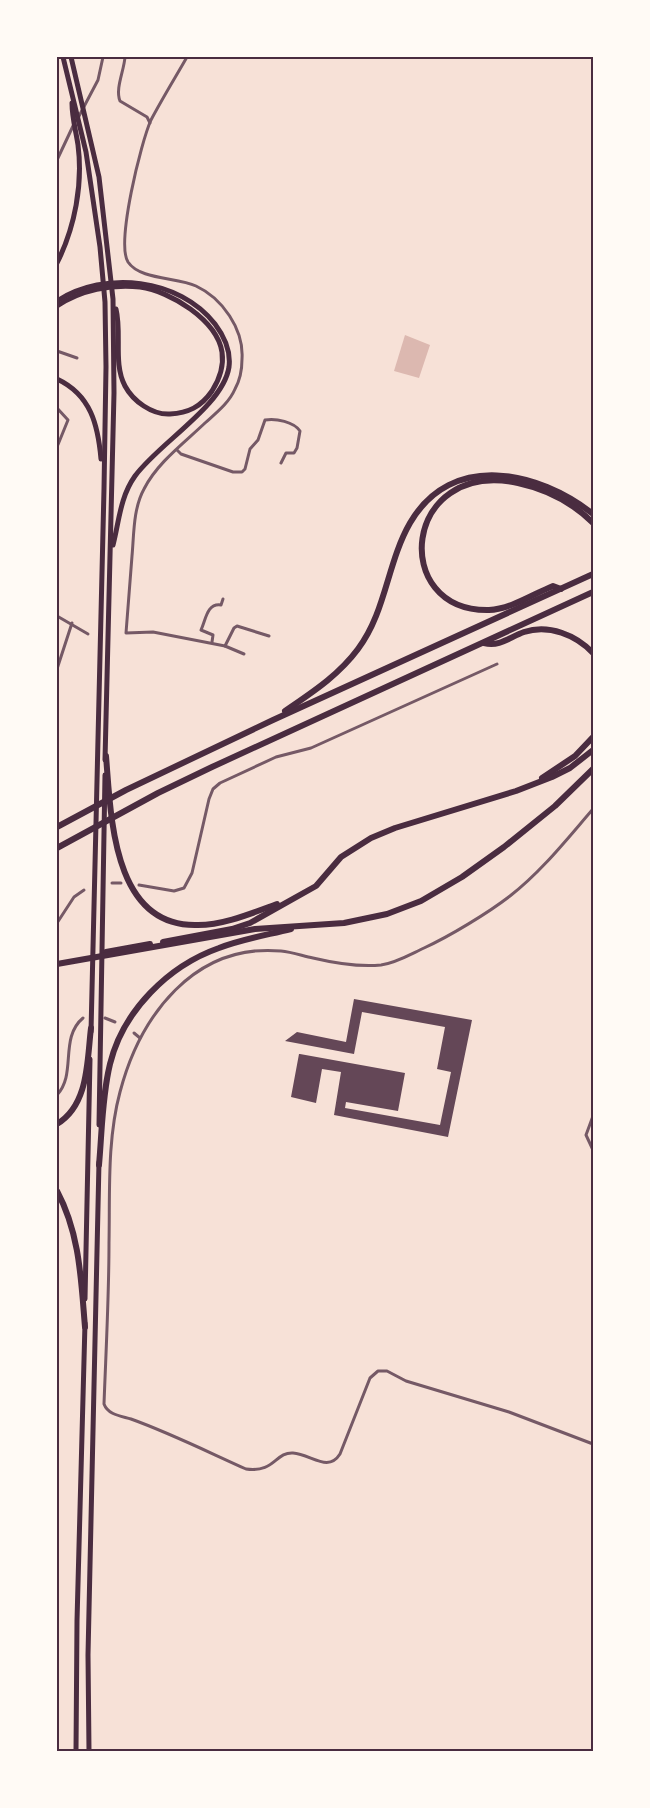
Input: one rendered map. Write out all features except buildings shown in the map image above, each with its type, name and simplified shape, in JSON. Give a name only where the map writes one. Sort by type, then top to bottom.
[{"type":"highway","points":[[63,57],[86,152],[102,269],[106,367],[76,1751]]},
{"type":"highway","points":[[72,57],[99,177],[113,299],[114,393],[88,1655],[89,1751]]},
{"type":"highway","points":[[57,263],[71,228],[79,183],[78,144],[72,120],[72,93]]},
{"type":"highway","points":[[57,306],[79,289],[101,284],[125,282],[146,286],[176,294],[194,304],[222,333],[228,350],[229,366],[224,384],[216,397],[157,451],[129,486],[120,509],[110,556]]},
{"type":"highway","points":[[113,299],[118,319],[121,373],[125,386],[134,398],[149,409],[165,414],[184,413],[198,407],[217,383],[222,366],[222,351],[216,337],[204,321],[177,299],[146,286]]},
{"type":"highway","points":[[57,301],[69,296]]},
{"type":"highway","points":[[57,379],[82,397],[95,420],[99,436],[104,489]]},
{"type":"highway","points":[[273,720],[334,676],[358,649],[373,623],[410,523],[424,504],[442,490],[456,482],[472,478],[497,474],[509,475],[555,489],[593,514]]},
{"type":"highway","points":[[562,589],[553,586],[517,602],[493,609],[472,608],[457,603],[438,590],[429,579],[426,570],[421,544],[423,530],[429,516],[450,492],[467,484],[504,480],[537,488],[553,495],[575,508],[593,523]]},
{"type":"highway","points":[[57,827],[126,790],[273,720],[593,574]]},
{"type":"highway","points":[[57,848],[158,793],[212,767],[593,592]]},
{"type":"highway","points":[[484,643],[493,645],[526,631],[543,630],[573,637],[593,653]]},
{"type":"highway","points":[[531,785],[574,756],[593,737]]},
{"type":"highway","points":[[57,962],[232,929],[250,923],[316,886],[341,857],[371,838],[395,828],[531,785],[570,768],[593,750]]},
{"type":"highway","points":[[106,756],[116,850],[131,887],[148,908],[172,922],[200,925],[240,917],[289,901]]},
{"type":"highway","points":[[57,962],[255,929],[355,921],[387,914],[421,901],[462,877],[555,806],[593,769]]},
{"type":"highway","points":[[99,1165],[110,1064],[122,1034],[140,1005],[166,977],[190,961],[219,948],[309,925]]},
{"type":"highway","points":[[57,1124],[65,1119],[77,1104],[82,1091],[91,1028]]},
{"type":"highway","points":[[57,1191],[72,1225],[77,1246],[85,1327]]},
{"type":"street","points":[[57,160],[101,71],[103,57]]},
{"type":"street","points":[[125,57],[124,71],[117,95],[120,101],[147,117],[150,123]]},
{"type":"street","points":[[187,57],[150,123],[135,177],[125,233],[124,254],[130,264],[140,271],[195,286],[213,297],[231,318],[240,338],[243,355],[241,372],[235,390],[226,404],[149,480],[138,504],[126,633],[153,632],[212,642],[244,654]]},
{"type":"street","points":[[57,351],[77,358]]},
{"type":"street","points":[[57,408],[68,420],[57,447]]},
{"type":"street","points":[[177,450],[181,454],[223,469],[242,472],[245,469],[250,449],[258,440],[265,420],[270,419],[296,425],[300,431],[297,448],[294,453],[286,453],[281,463]]},
{"type":"street","points":[[212,642],[213,635],[201,630],[210,608],[221,605],[223,599]]},
{"type":"street","points":[[57,616],[88,634]]},
{"type":"street","points":[[57,669],[72,623]]},
{"type":"street","points":[[225,646],[237,626],[269,636]]},
{"type":"street","points":[[139,885],[174,891],[184,888],[192,873],[209,799],[213,789],[220,783],[276,757],[311,748],[497,664]]},
{"type":"street","points":[[593,809],[548,861],[510,896],[436,942],[410,955],[382,965],[316,959],[283,951],[235,955],[208,965],[184,980],[162,1004],[140,1038],[119,1093],[110,1169],[104,1404],[111,1413],[148,1425],[246,1469],[264,1469],[284,1454],[291,1453],[328,1464],[336,1461],[340,1454],[370,1378],[382,1370],[406,1380],[464,1396],[593,1444]]},
{"type":"street","points":[[112,883],[121,883]]},
{"type":"street","points":[[57,923],[74,897],[84,890]]},
{"type":"street","points":[[57,1095],[66,1078],[71,1034],[75,1025],[83,1018]]},
{"type":"street","points":[[105,1018],[115,1022]]},
{"type":"street","points":[[134,1034],[140,1038]]},
{"type":"street","points":[[593,1116],[586,1135],[593,1150]]},
{"type":"shaded area","points":[[405,335],[430,345],[419,378],[394,371]]}]
